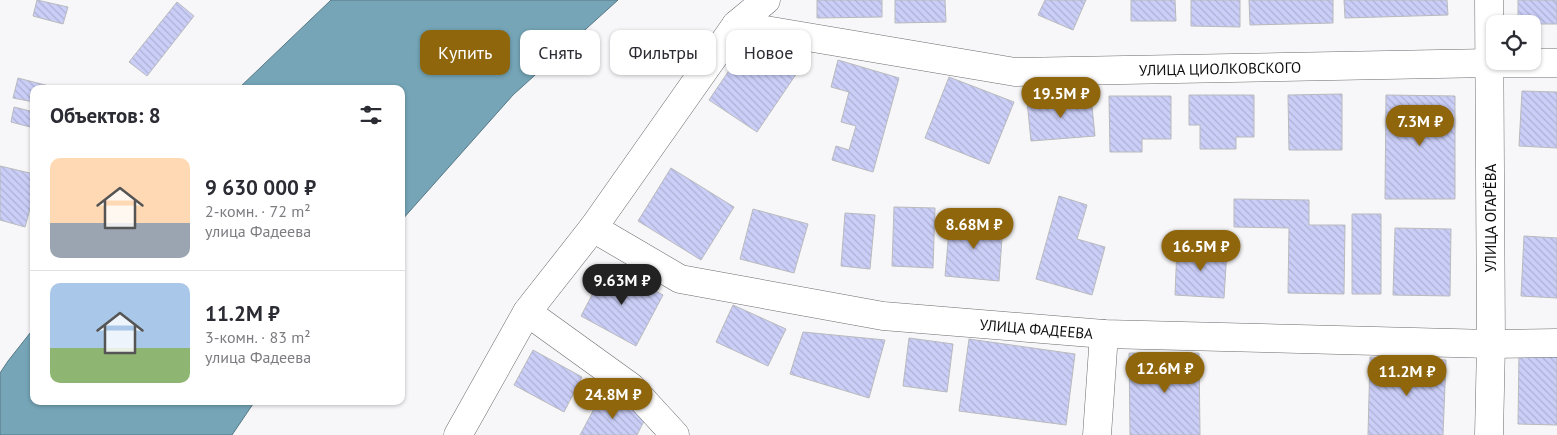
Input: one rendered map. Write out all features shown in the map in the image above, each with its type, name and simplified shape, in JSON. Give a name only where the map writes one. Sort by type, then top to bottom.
[{"type":"street","points":[[458,435],[527,312],[593,228],[736,25],[766,0]]},
{"type":"street","name":"УЛИЦА ОГАРЁВА","points":[[1489,0],[1489,15]]},
{"type":"street","name":"УЛИЦА ЦИОЛКОВСКОГО","points":[[736,25],[1015,72],[1486,63]]},
{"type":"street","name":"УЛИЦА ЦИОЛКОВСКОГО","points":[[1541,63],[1557,63]]},
{"type":"street","name":"УЛИЦА ОГАРЁВА","points":[[1488,435],[1491,344],[1490,70]]},
{"type":"street","name":"УЛИЦА ФАДЕЕВА","points":[[593,228],[680,279],[883,316],[1104,334],[1491,344],[1557,343]]},
{"type":"street","points":[[527,312],[631,387],[675,435]]},
{"type":"street","points":[[1097,435],[1104,334]]},
{"type":"water","points":[[331,0],[618,0],[585,30],[520,30],[520,75],[535,75],[513,95],[405,216],[405,85],[242,85]]},
{"type":"water","points":[[30,333],[30,405],[252,405],[232,435],[0,435],[0,373]]},
{"type":"building","points":[[37,0],[68,7],[63,24],[33,16]]},
{"type":"building","points":[[817,0],[882,0],[882,17],[817,18]]},
{"type":"building","points":[[895,0],[945,0],[946,22],[895,23]]},
{"type":"building","points":[[1045,0],[1086,0],[1073,30],[1038,15]]},
{"type":"building","points":[[1131,0],[1175,0],[1176,21],[1131,21]]},
{"type":"building","points":[[1191,0],[1240,0],[1240,27],[1191,26]]},
{"type":"building","points":[[1249,0],[1333,0],[1333,23],[1250,25]]},
{"type":"building","points":[[1344,0],[1447,0],[1448,15],[1345,18]]},
{"type":"building","points":[[1518,0],[1557,0],[1557,24],[1541,24],[1541,15],[1518,15]]},
{"type":"building","points":[[177,2],[194,16],[147,76],[129,62]]},
{"type":"building","points":[[838,60],[899,78],[873,172],[832,160],[836,146],[849,150],[856,126],[841,122],[849,92],[831,87]]},
{"type":"building","points":[[726,75],[796,75],[757,132],[709,100]]},
{"type":"building","points":[[949,77],[1014,102],[989,164],[925,138]]},
{"type":"building","points":[[18,78],[45,85],[30,85],[30,101],[13,98]]},
{"type":"building","points":[[1522,91],[1557,92],[1557,148],[1519,146]]},
{"type":"building","points":[[1342,94],[1342,150],[1289,150],[1288,95]]},
{"type":"building","points":[[1189,95],[1254,95],[1254,137],[1236,137],[1236,149],[1200,149],[1200,125],[1189,125]]},
{"type":"building","points":[[1386,95],[1455,96],[1455,199],[1385,199]]},
{"type":"building","points":[[1109,96],[1171,96],[1171,139],[1142,139],[1142,152],[1110,152]]},
{"type":"building","points":[[1091,97],[1095,136],[1031,141],[1027,101]]},
{"type":"building","points":[[14,107],[30,111],[30,127],[11,122]]},
{"type":"building","points":[[0,166],[30,173],[30,209],[25,227],[0,220]]},
{"type":"building","points":[[671,168],[734,207],[701,260],[638,221]]},
{"type":"building","points":[[1059,196],[1087,205],[1077,239],[1105,247],[1092,295],[1036,279]]},
{"type":"building","points":[[1234,199],[1309,200],[1309,225],[1345,225],[1344,294],[1288,293],[1289,228],[1234,227]]},
{"type":"building","points":[[894,207],[935,208],[933,268],[892,266]]},
{"type":"building","points":[[753,209],[808,224],[794,273],[740,259]]},
{"type":"building","points":[[845,213],[875,215],[870,269],[841,266]]},
{"type":"building","points":[[1352,214],[1381,214],[1381,294],[1352,294]]},
{"type":"building","points":[[950,219],[1003,224],[999,281],[945,276]]},
{"type":"building","points":[[1395,228],[1451,229],[1450,296],[1393,295]]},
{"type":"building","points":[[1524,236],[1557,238],[1557,298],[1521,296]]},
{"type":"building","points":[[1177,247],[1227,250],[1224,298],[1175,295]]},
{"type":"building","points":[[607,266],[663,295],[636,346],[581,316]]},
{"type":"building","points":[[733,305],[786,329],[768,366],[716,342]]},
{"type":"building","points":[[803,332],[885,340],[869,398],[790,374]]},
{"type":"building","points":[[909,338],[953,344],[947,392],[903,386]]},
{"type":"building","points":[[969,339],[1075,354],[1066,425],[959,411]]},
{"type":"building","points":[[533,350],[582,377],[564,412],[514,385]]},
{"type":"building","points":[[1129,353],[1199,353],[1200,435],[1130,435]]},
{"type":"building","points":[[1519,353],[1557,354],[1557,425],[1518,424]]},
{"type":"building","points":[[1370,357],[1446,360],[1443,435],[1368,435]]},
{"type":"building","points":[[602,394],[646,417],[637,435],[580,435]]}]
